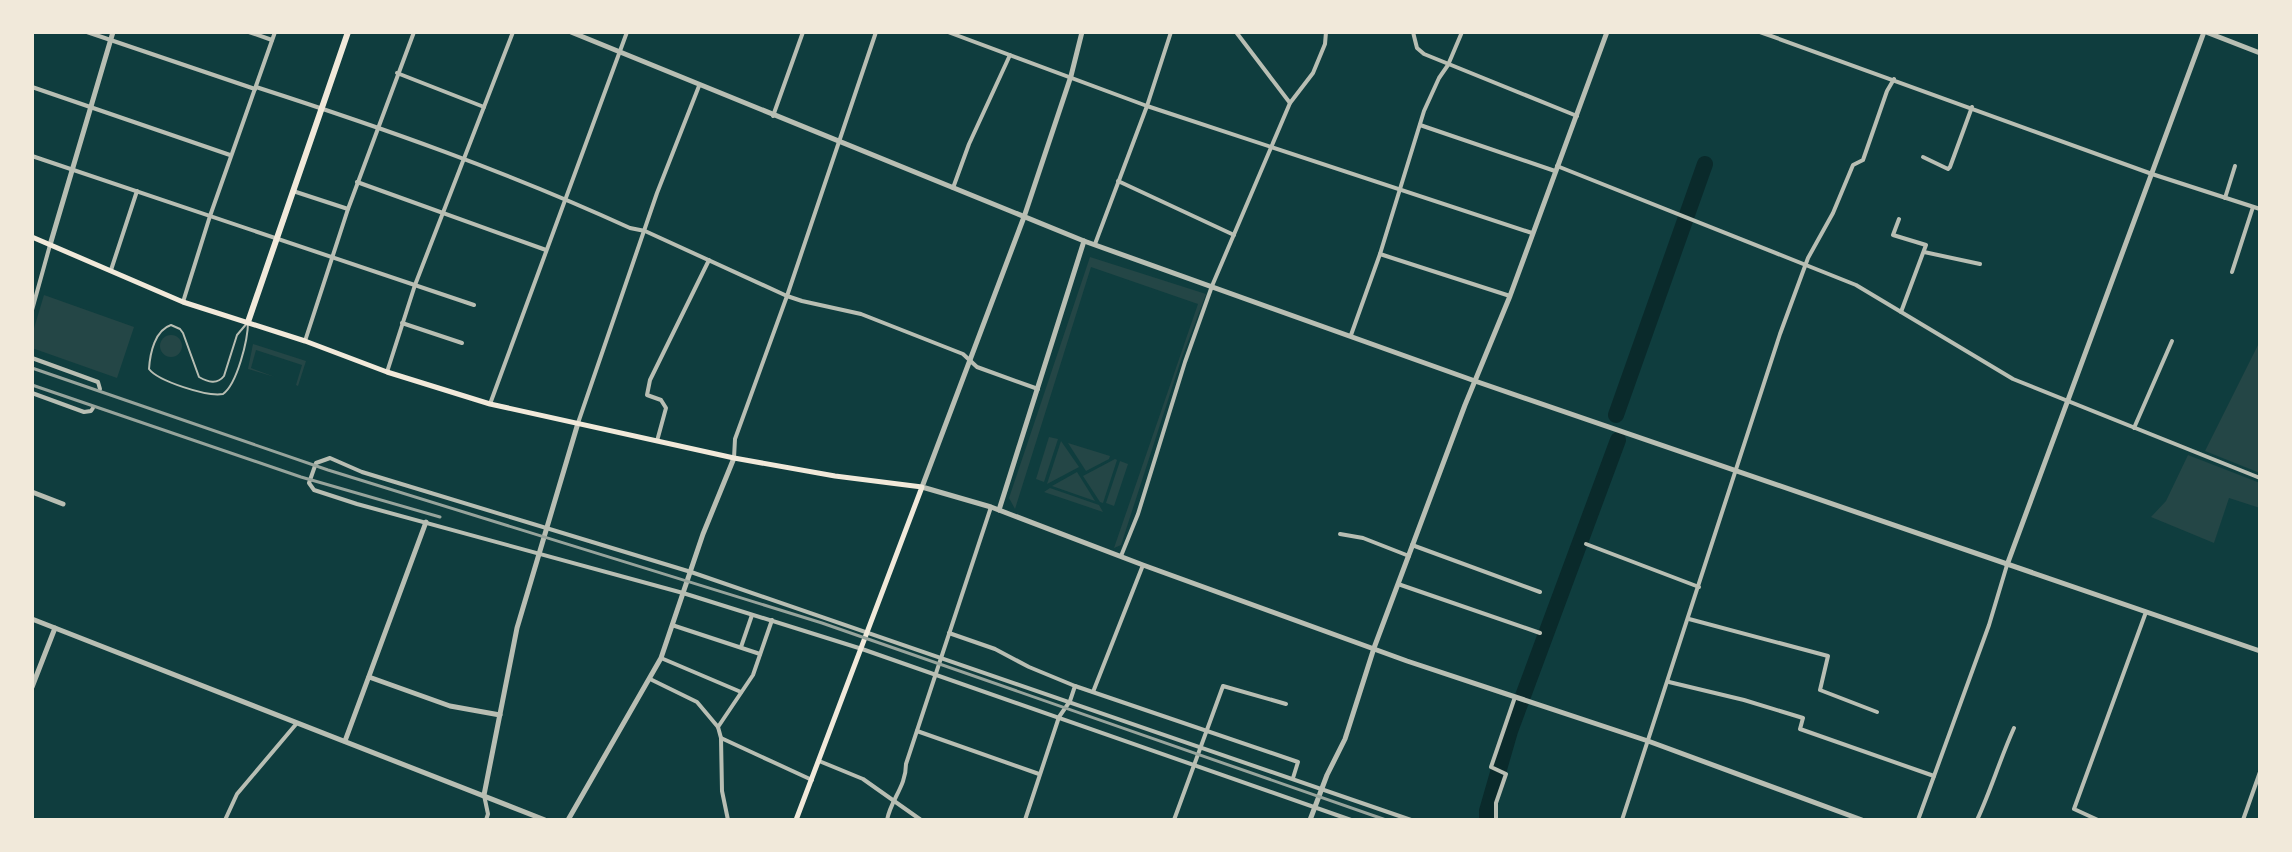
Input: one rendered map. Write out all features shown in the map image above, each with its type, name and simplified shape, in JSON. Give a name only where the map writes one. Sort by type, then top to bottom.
[{"type":"main road","points":[[248,322],[348,32]]},
{"type":"main road","points":[[32,237],[183,302],[490,404],[734,458],[922,487],[796,820]]},
{"type":"street","points":[[87,32],[112,36],[464,158],[630,228],[645,231],[787,296],[861,314],[963,354],[977,367],[1038,389]]},
{"type":"street","points":[[249,32],[272,40]]},
{"type":"street","points":[[183,302],[275,32]]},
{"type":"street","points":[[305,341],[357,182],[414,32]]},
{"type":"street","points":[[387,372],[415,285],[513,32]]},
{"type":"street","points":[[571,32],[1084,241],[1475,381],[2260,651]]},
{"type":"street","points":[[490,404],[627,32]]},
{"type":"street","points":[[773,116],[803,32]]},
{"type":"street","points":[[568,820],[661,658],[703,534],[734,458],[735,439],[876,32]]},
{"type":"street","points":[[948,32],[1147,106],[1532,233]]},
{"type":"street","points":[[1082,32],[1071,76],[1024,217],[922,487],[991,507],[1143,565],[1648,741],[1862,820]]},
{"type":"street","points":[[1095,244],[1171,32]]},
{"type":"street","points":[[1236,32],[1290,103]]},
{"type":"street","points":[[1121,557],[1138,514],[1212,286],[1290,103],[1313,73],[1325,44],[1326,32]]},
{"type":"street","points":[[1413,32],[1417,48],[1424,54],[1577,116]]},
{"type":"street","points":[[1351,335],[1420,125],[1462,32]]},
{"type":"street","points":[[1310,820],[1345,739],[1412,545],[1510,296],[1607,32]]},
{"type":"street","points":[[1760,32],[2152,174],[2260,209]]},
{"type":"street","points":[[1918,820],[1989,625],[2007,565],[2205,32],[2260,53]]},
{"type":"street","points":[[32,310],[112,36]]},
{"type":"street","points":[[953,188],[969,144],[1010,55]]},
{"type":"street","points":[[397,73],[485,107]]},
{"type":"street","points":[[1622,820],[1780,334],[1806,265],[1853,165],[1863,160],[1894,79]]},
{"type":"street","points":[[486,820],[488,814],[484,795],[517,628],[578,423],[657,193],[699,86]]},
{"type":"street","points":[[32,87],[231,156]]},
{"type":"street","points":[[1923,157],[1948,169],[1950,167],[1972,107]]},
{"type":"street","points":[[1420,125],[1556,169],[1856,285],[2013,379],[2260,478]]},
{"type":"street","points":[[32,156],[474,305]]},
{"type":"street","points":[[2225,198],[2235,166]]},
{"type":"street","points":[[1118,181],[1234,235]]},
{"type":"street","points":[[357,182],[546,250]]},
{"type":"street","points":[[111,270],[137,191]]},
{"type":"street","points":[[293,191],[348,209]]},
{"type":"street","points":[[2232,272],[2253,207]]},
{"type":"street","points":[[1899,219],[1893,235],[1926,245],[1901,312]]},
{"type":"street","points":[[999,510],[1084,241]]},
{"type":"street","points":[[1923,252],[1980,264]]},
{"type":"street","points":[[1380,254],[1510,296]]},
{"type":"street","points":[[657,441],[666,408],[661,400],[647,395],[650,380],[709,260]]},
{"type":"street","points":[[402,323],[462,343]]},
{"type":"street","points":[[2134,428],[2172,341]]},
{"type":"street","points":[[32,358],[98,382],[100,389]]},
{"type":"street","points":[[32,393],[84,412],[93,408]]},
{"type":"street","points":[[1351,820],[862,649],[683,593],[314,490],[309,483],[316,463],[330,458],[362,472],[691,572],[1411,820]]},
{"type":"street","points":[[32,492],[63,504]]},
{"type":"street","points":[[887,820],[893,800],[906,778],[906,764],[991,507]]},
{"type":"street","points":[[345,741],[426,522]]},
{"type":"street","points":[[1340,534],[1363,538],[1409,556]]},
{"type":"street","points":[[1586,544],[1699,587]]},
{"type":"street","points":[[1412,545],[1540,592]]},
{"type":"street","points":[[1093,692],[1143,565]]},
{"type":"street","points":[[1398,584],[1540,633]]},
{"type":"street","points":[[2098,820],[2074,809],[2146,612]]},
{"type":"street","points":[[741,647],[752,615]]},
{"type":"street","points":[[32,619],[545,820]]},
{"type":"street","points":[[1689,619],[1828,656],[1820,690],[1877,712]]},
{"type":"street","points":[[718,727],[753,675],[772,620]]},
{"type":"street","points":[[672,625],[760,654]]},
{"type":"street","points":[[32,687],[55,628]]},
{"type":"street","points":[[949,633],[995,649],[1075,686],[1298,762],[1293,778]]},
{"type":"street","points":[[661,658],[741,692]]},
{"type":"street","points":[[369,677],[450,706],[500,715]]},
{"type":"street","points":[[650,679],[697,702],[718,727],[722,791],[728,820]]},
{"type":"street","points":[[1669,682],[1803,718],[1800,729],[1934,776]]},
{"type":"street","points":[[1025,820],[1059,717],[1070,701],[1075,686]]},
{"type":"street","points":[[1174,820],[1223,686],[1286,704]]},
{"type":"street","points":[[1496,820],[1496,803],[1506,774],[1491,767],[1515,697]]},
{"type":"street","points":[[225,820],[237,794],[297,723]]},
{"type":"street","points":[[1977,820],[2014,728]]},
{"type":"street","points":[[917,731],[1039,774]]},
{"type":"street","points":[[721,738],[812,780]]},
{"type":"street","points":[[819,761],[863,779],[921,820]]},
{"type":"street","points":[[2243,820],[2260,772]]},
{"type":"lane","points":[[248,322],[248,339],[232,385],[223,394],[209,395],[159,378],[149,369],[158,334],[171,325],[183,333],[199,377],[212,382],[220,381],[237,335],[248,322]]},
{"type":"shaded area","points":[[1090,257],[1206,294],[1181,360],[1121,545],[1114,548],[1198,304],[1091,267],[1015,509],[1009,498]]},
{"type":"shaded area","points":[[44,295],[134,327],[117,378],[32,348],[32,335]]},
{"type":"shaded area","points":[[171,335],[182,346],[171,357],[160,346]]},
{"type":"shaded area","points":[[2260,341],[2260,473],[2205,451]]},
{"type":"shaded area","points":[[253,344],[306,361],[298,386],[302,365],[256,350],[251,368],[275,377],[248,369]]},
{"type":"shaded area","points":[[1049,437],[1058,439],[1044,482],[1036,479]]},
{"type":"shaded area","points":[[1061,441],[1079,467],[1047,484]]},
{"type":"shaded area","points":[[1068,443],[1110,456],[1109,459],[1086,471]]},
{"type":"shaded area","points":[[2188,455],[2260,483],[2260,508],[2229,498],[2214,543],[2151,517],[2166,501]]},
{"type":"shaded area","points":[[1117,460],[1103,503],[1083,476]]},
{"type":"shaded area","points":[[1120,461],[1128,464],[1114,506],[1106,503]]},
{"type":"shaded area","points":[[1077,472],[1095,501],[1052,486]]},
{"type":"shaded area","points":[[1050,488],[1099,505],[1103,512],[1044,492]]},
{"type":"waterway","points":[[1616,415],[1705,164]]},
{"type":"waterway","points":[[1487,820],[1510,731],[1618,440]]},
{"type":"railway","points":[[32,368],[328,470],[822,623],[1386,820]]},
{"type":"railway","points":[[32,385],[301,477],[440,517]]}]
